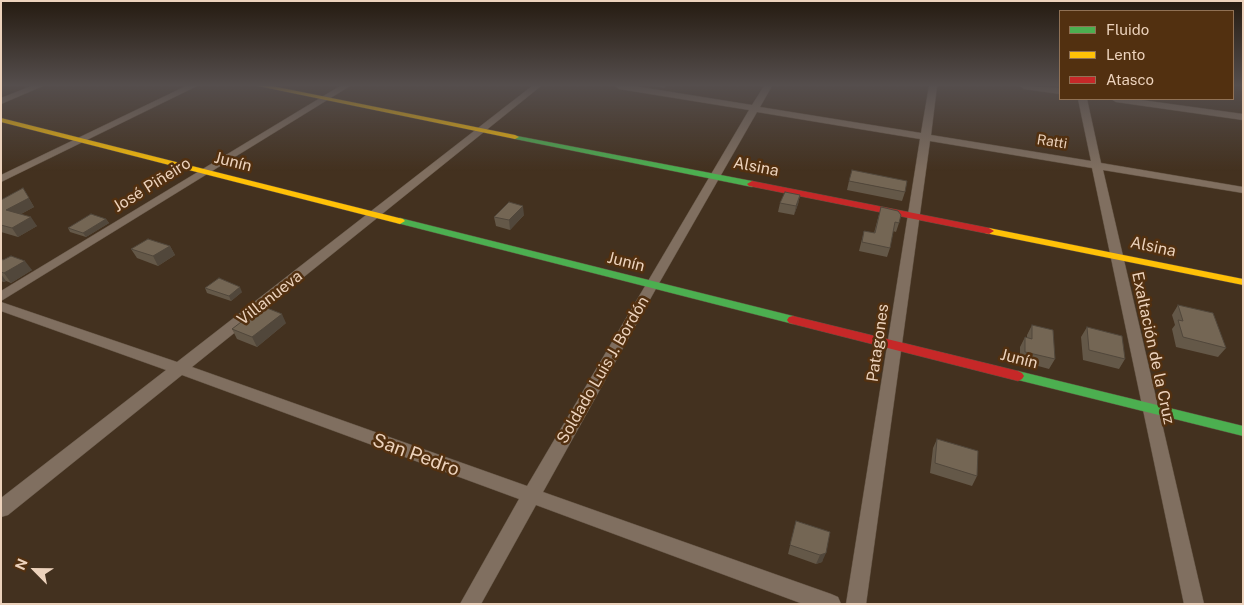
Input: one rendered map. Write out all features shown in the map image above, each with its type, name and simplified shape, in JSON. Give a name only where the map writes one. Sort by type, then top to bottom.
[{"type":"street","points":[[1,179],[134,114]]},
{"type":"street","name":"José Piñeiro","points":[[1,297],[300,114]]},
{"type":"street","name":"Alsina","points":[[402,114],[715,175],[1243,282]]},
{"type":"street","name":"Villanueva","points":[[1,509],[181,369],[502,114]]},
{"type":"street","name":"Soldado Luis J. Bordón","points":[[470,604],[651,285],[752,114]]},
{"type":"street","name":"Ratti","points":[[788,114],[1243,190]]},
{"type":"street","name":"Patagones","points":[[856,604],[896,345],[929,114]]},
{"type":"street","name":"Exaltación de la Cruz","points":[[1087,114],[1115,256],[1194,604]]},
{"type":"street","points":[[1223,114],[1243,117]]},
{"type":"street","name":"Junín","points":[[1,120],[651,285],[1243,431]]},
{"type":"street","name":"San Pedro","points":[[1,306],[181,369],[831,604]]},
{"type":"building","points":[[852,170],[907,181],[905,192],[849,181]]},
{"type":"building","points":[[23,188],[29,198],[6,210],[31,217],[12,228],[1,225],[1,200]]},
{"type":"building","points":[[785,192],[800,195],[796,206],[780,203]]},
{"type":"building","points":[[509,202],[523,206],[509,220],[494,217]]},
{"type":"building","points":[[881,207],[898,211],[901,215],[899,223],[895,222],[890,248],[862,242],[864,231],[875,233]]},
{"type":"building","points":[[91,214],[106,219],[83,233],[68,228]]},
{"type":"building","points":[[148,239],[170,246],[153,256],[131,249]]},
{"type":"building","points":[[11,256],[25,261],[4,273],[1,272],[1,259],[3,260]]},
{"type":"building","points":[[219,278],[240,287],[229,296],[205,288]]},
{"type":"building","points":[[1178,305],[1213,313],[1226,348],[1183,337],[1178,320],[1183,321]]},
{"type":"building","points":[[262,306],[282,314],[252,337],[232,329]]},
{"type":"building","points":[[1032,325],[1053,330],[1055,359],[1025,352],[1025,337],[1032,339]]},
{"type":"building","points":[[1087,327],[1122,336],[1125,359],[1089,350]]},
{"type":"building","points":[[937,439],[978,451],[977,476],[935,463]]},
{"type":"building","points":[[796,521],[830,532],[826,553],[820,555],[790,545]]},
{"type":"traffic: fast","points":[[515,137],[752,184]]},
{"type":"traffic: fast","points":[[400,221],[793,320]]},
{"type":"traffic: fast","points":[[1018,376],[1243,431]]},
{"type":"traffic: slow","points":[[402,114],[515,137]]},
{"type":"traffic: slow","points":[[1,120],[400,221]]},
{"type":"traffic: slow","points":[[989,231],[1243,282]]},
{"type":"traffic: jam","points":[[752,184],[989,231]]},
{"type":"traffic: jam","points":[[793,320],[1018,376]]}]
